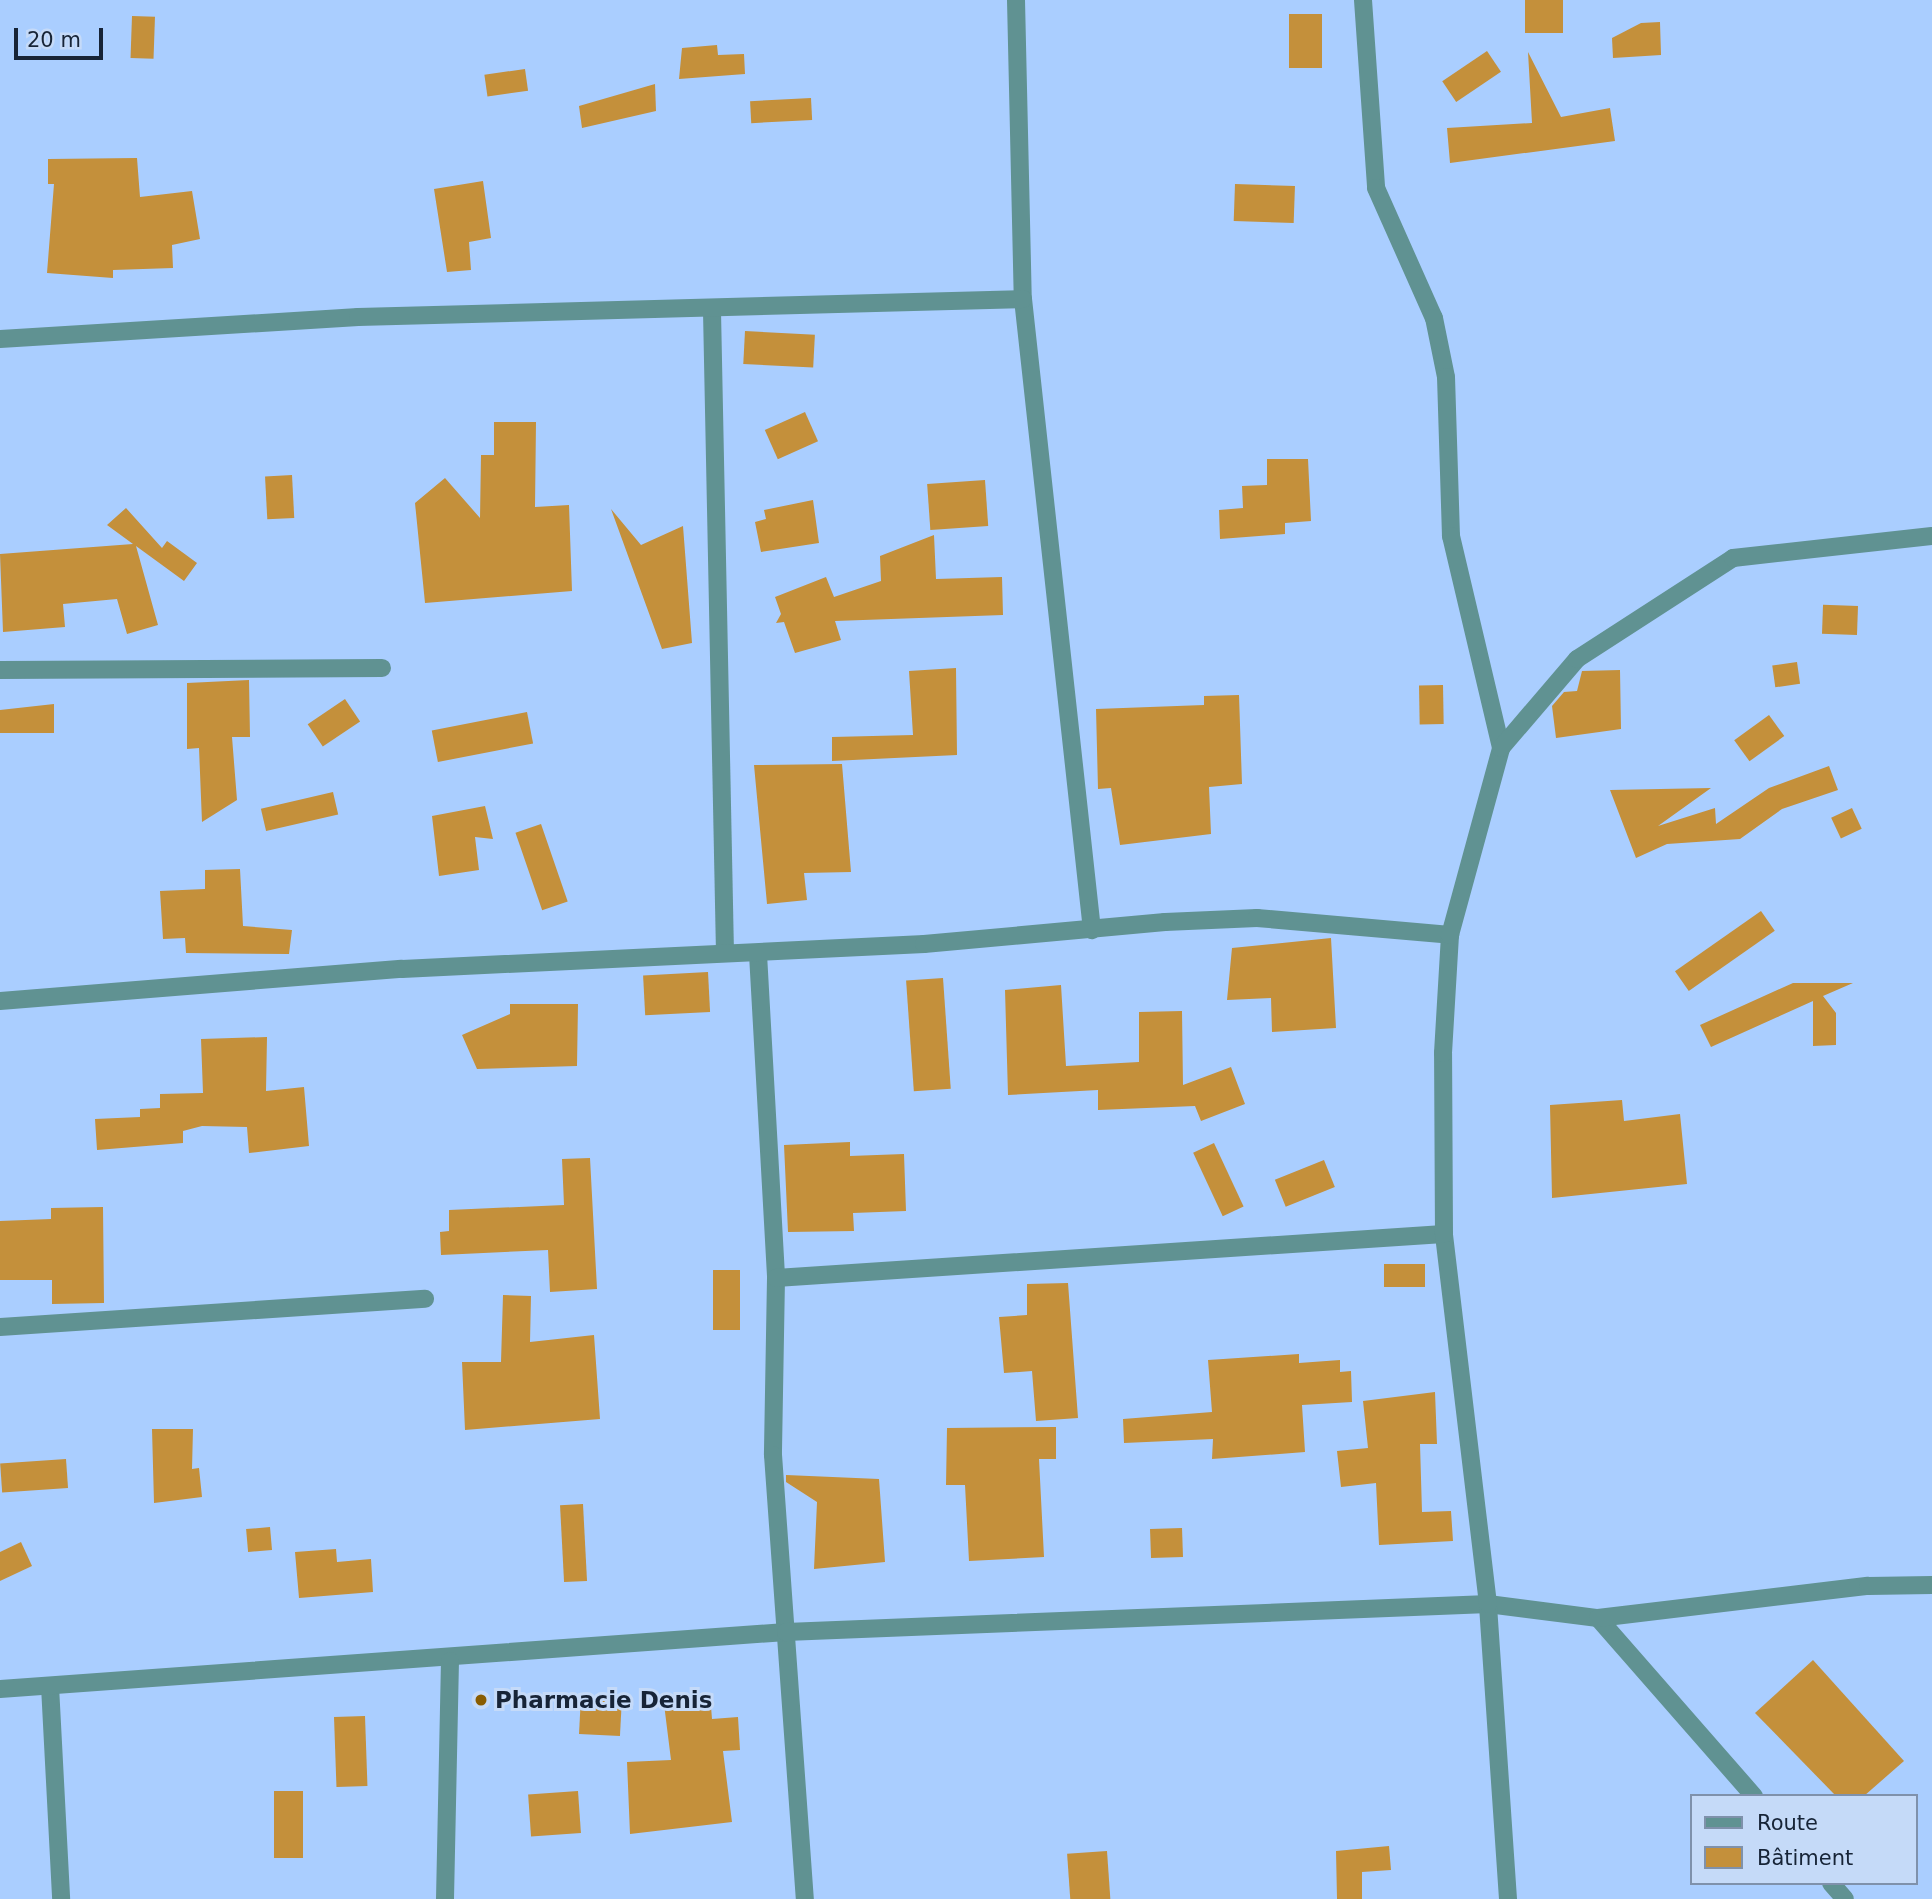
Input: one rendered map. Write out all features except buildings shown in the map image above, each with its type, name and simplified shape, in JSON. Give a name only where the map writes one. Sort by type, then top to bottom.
[{"type":"street","points":[[1016,0],[1023,299],[1091,930]]},
{"type":"street","points":[[1363,0],[1376,188],[1434,318],[1446,377],[1451,536],[1501,748]]},
{"type":"street","points":[[0,339],[358,317],[712,311],[1023,299]]},
{"type":"street","points":[[712,311],[724,952]]},
{"type":"street","points":[[1508,1899],[1488,1604],[1444,1234],[1443,1053],[1450,935],[1501,748],[1577,659],[1733,558],[1932,536]]},
{"type":"street","points":[[0,670],[382,668]]},
{"type":"street","points":[[0,1001],[724,952],[758,954],[1257,918],[1450,935]]},
{"type":"street","points":[[758,954],[776,1278],[773,1455],[805,1899]]},
{"type":"street","points":[[776,1278],[1444,1234]]},
{"type":"street","points":[[0,1327],[425,1299]]},
{"type":"street","points":[[0,1689],[450,1661],[786,1632],[1488,1604],[1598,1618],[1868,1586],[1932,1585]]},
{"type":"street","points":[[1598,1618],[1752,1794]]},
{"type":"street","points":[[444,1899],[450,1661]]},
{"type":"street","points":[[50,1686],[61,1899]]},
{"type":"street","points":[[1833,1885],[1845,1899]]},
{"type":"place","name":"Pharmacie Denis","points":[[481,1700]]}]
